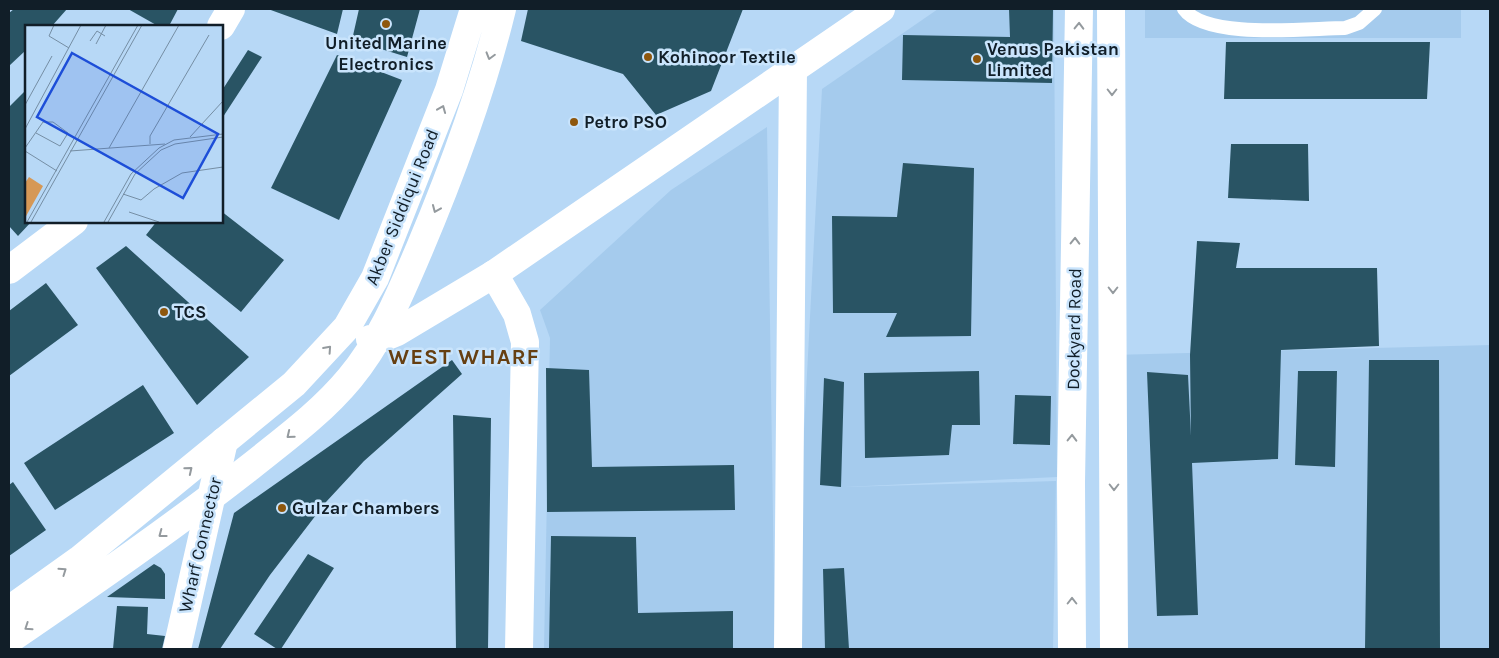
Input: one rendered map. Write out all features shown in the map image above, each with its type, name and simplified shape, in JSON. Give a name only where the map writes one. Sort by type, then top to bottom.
[{"type":"street","points":[[222,25],[231,9]]},
{"type":"street","name":"Akber Siddiqui Road","points":[[9,610],[79,560],[294,384],[347,328],[375,278],[450,90],[474,9]]},
{"type":"street","name":"Akber Siddiqui Road","points":[[9,640],[133,556],[211,498],[320,410],[351,377],[375,342],[401,290],[445,188],[491,55],[502,9]]},
{"type":"street","points":[[347,328],[375,342],[397,332],[494,274],[881,9]]},
{"type":"street","name":"Dockyard Road","points":[[1072,649],[1071,482],[1079,9]]},
{"type":"street","points":[[1111,9],[1114,649]]},
{"type":"street","points":[[788,649],[793,68]]},
{"type":"street","points":[[9,270],[73,222]]},
{"type":"street","points":[[494,274],[517,314],[525,342],[519,649]]},
{"type":"street","points":[[294,384],[320,410]]},
{"type":"street","name":"Wharf Connector","points":[[176,649],[224,442]]},
{"type":"lane","points":[[1184,9],[1192,17],[1205,24],[1235,30],[1345,28],[1359,23],[1375,9]]},
{"type":"shaded area","points":[[938,9],[1054,9],[1057,477],[845,487],[1056,481],[1053,649],[798,649],[801,488],[822,89]]},
{"type":"shaded area","points":[[1145,9],[1461,9],[1461,38],[1145,38]]},
{"type":"shaded area","points":[[767,127],[775,649],[544,649],[550,338],[540,310],[671,190]]},
{"type":"shaded area","points":[[1490,345],[1490,649],[1114,649],[1113,355]]},
{"type":"building","points":[[14,9],[67,9],[53,25],[25,25],[25,51],[9,66],[9,13]]},
{"type":"building","points":[[128,9],[178,9],[170,25],[156,25]]},
{"type":"building","name":"United Marine Electronics","points":[[268,9],[343,9],[337,34]]},
{"type":"building","name":"United Marine Electronics","points":[[359,9],[420,9],[407,57],[352,40]]},
{"type":"building","name":"Kohinoor Textile","points":[[528,9],[743,9],[711,91],[656,115],[623,74],[521,41]]},
{"type":"building","name":"Venus Pakistan Limited","points":[[1009,9],[1053,9],[1052,83],[902,80],[903,35],[1010,37]]},
{"type":"building","points":[[1226,42],[1430,42],[1427,99],[1224,99]]},
{"type":"building","points":[[248,50],[262,57],[222,118],[222,90]]},
{"type":"building","points":[[337,55],[402,80],[339,220],[271,188]]},
{"type":"building","points":[[25,91],[25,222],[31,222],[18,236],[9,226],[9,107]]},
{"type":"building","points":[[1231,144],[1308,144],[1309,201],[1228,198]]},
{"type":"building","points":[[903,163],[974,168],[971,336],[886,337],[897,313],[833,313],[832,216],[897,217]]},
{"type":"building","points":[[222,212],[284,260],[241,312],[146,235],[156,222],[222,222]]},
{"type":"building","points":[[1197,241],[1240,243],[1236,268],[1377,268],[1379,346],[1281,350],[1278,459],[1192,463],[1198,615],[1157,616],[1147,372],[1188,375],[1191,436],[1190,355]]},
{"type":"building","name":"TCS","points":[[126,246],[249,357],[197,405],[96,268]]},
{"type":"building","points":[[46,283],[78,325],[9,376],[9,311]]},
{"type":"building","name":"Gulzar Chambers","points":[[452,360],[462,374],[364,461],[326,502],[270,575],[220,649],[198,649],[234,513]]},
{"type":"building","points":[[1369,360],[1439,360],[1440,649],[1365,649]]},
{"type":"building","points":[[546,368],[589,370],[592,467],[734,465],[735,510],[547,512]]},
{"type":"building","points":[[979,371],[980,425],[952,425],[949,455],[865,458],[864,373]]},
{"type":"building","points":[[1298,371],[1337,371],[1335,467],[1295,465]]},
{"type":"building","points":[[824,378],[844,382],[841,487],[820,485]]},
{"type":"building","points":[[143,385],[174,433],[55,510],[24,463]]},
{"type":"building","points":[[1015,395],[1051,396],[1050,445],[1013,444]]},
{"type":"building","points":[[453,415],[491,418],[488,649],[456,649]]},
{"type":"building","points":[[13,482],[46,530],[9,556],[9,485]]},
{"type":"building","points":[[551,536],[636,537],[638,613],[733,611],[733,649],[549,649]]},
{"type":"building","points":[[308,554],[334,568],[281,649],[277,649],[254,634]]},
{"type":"building","points":[[154,564],[161,568],[165,574],[165,599],[107,597]]},
{"type":"building","points":[[844,568],[849,649],[825,649],[823,569]]},
{"type":"building","points":[[117,606],[148,607],[147,634],[165,636],[162,649],[113,649]]},
{"type":"place","name":"United Marine Electronics","points":[[386,24]]},
{"type":"place","name":"Kohinoor Textile","points":[[648,57]]},
{"type":"place","name":"Venus Pakistan Limited","points":[[977,59]]},
{"type":"place","name":"Petro PSO","points":[[574,122]]},
{"type":"place","name":"TCS","points":[[164,312]]},
{"type":"place","name":"Gulzar Chambers","points":[[282,508]]},
{"type":"district","name":"WEST WHARF","points":[[464,356]]}]
